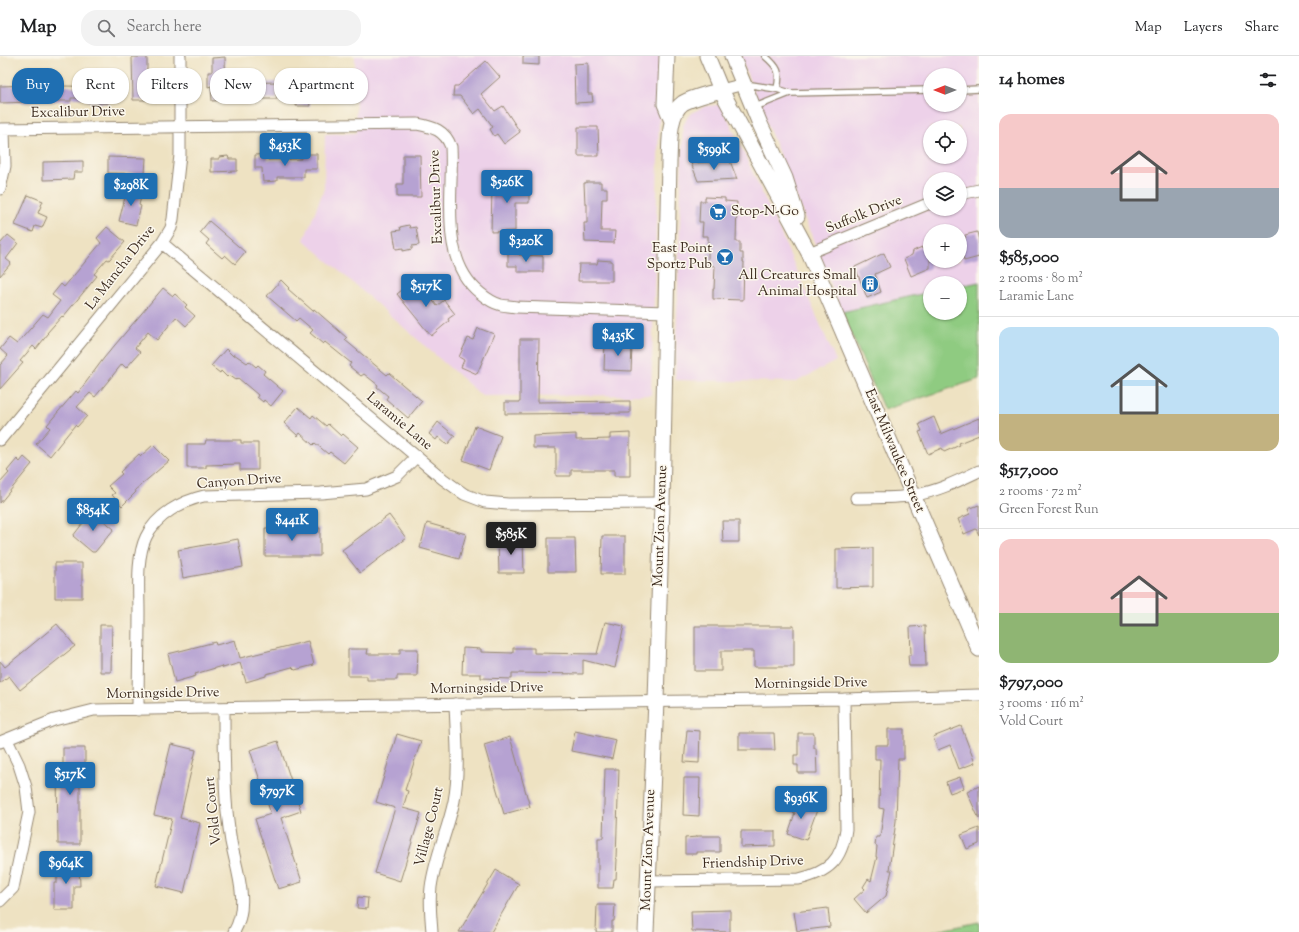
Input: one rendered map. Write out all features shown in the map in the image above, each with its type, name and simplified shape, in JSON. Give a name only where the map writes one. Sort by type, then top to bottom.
[{"type":"main road","name":"Mount Zion Avenue","points":[[667,56],[665,104],[672,120]]},
{"type":"main road","name":"East Milwaukee Street","points":[[707,56],[721,90],[809,253],[979,649]]},
{"type":"main road","name":"East Milwaukee Street","points":[[732,56],[753,108],[785,178],[809,253]]},
{"type":"main road","name":"Mount Zion Avenue","points":[[646,932],[656,701],[662,503],[669,162],[672,120],[677,108],[684,103],[721,90]]},
{"type":"street","name":"La Mancha Drive","points":[[0,440],[162,244],[171,228],[180,155],[180,56]]},
{"type":"street","points":[[721,90],[744,84]]},
{"type":"street","name":"Excalibur Drive","points":[[2,129],[417,124],[434,128],[448,139],[451,147],[452,229],[454,253],[465,277],[481,294],[492,302],[516,307],[666,312]]},
{"type":"street","points":[[0,189],[5,166],[2,129]]},
{"type":"street","points":[[967,193],[979,190]]},
{"type":"street","name":"Suffolk Drive","points":[[809,253],[923,206]]},
{"type":"street","name":"Laramie Lane","points":[[162,244],[443,479],[464,494],[485,502],[508,504],[662,503]]},
{"type":"street","name":"Canyon Drive","points":[[138,710],[140,556],[146,536],[156,521],[178,506],[204,496],[322,493],[366,489],[397,476],[417,456]]},
{"type":"street","points":[[856,498],[914,496],[952,484],[979,471]]},
{"type":"street","name":"Morningside Drive","points":[[3,741],[54,720],[94,710],[979,695]]},
{"type":"street","name":"Friendship Drive","points":[[648,882],[799,879],[812,876],[829,866],[838,857],[842,848],[846,829],[844,698]]},
{"type":"street","name":"Village Court","points":[[432,932],[430,911],[431,887],[436,862],[454,801],[456,776],[455,704]]},
{"type":"street","name":"Vold Court","points":[[224,708],[226,801],[231,842],[241,883],[241,907],[237,927],[234,932]]},
{"type":"street","points":[[0,901],[13,888],[29,812],[26,786],[19,765],[3,741]]},
{"type":"lane","points":[[765,56],[774,63],[778,71],[780,79],[777,89]]},
{"type":"lane","points":[[744,84],[777,89],[790,93],[923,90]]},
{"type":"lane","points":[[967,90],[979,89]]},
{"type":"lane","points":[[753,108],[790,93]]},
{"type":"shaded area","points":[[355,56],[661,56],[651,395],[482,396],[304,240],[324,189],[325,134],[356,133],[356,104],[368,104],[368,68],[355,68]]},
{"type":"shaded area","points":[[740,56],[979,56],[979,282],[967,285],[967,276],[923,276],[923,294],[842,312]]},
{"type":"shaded area","points":[[718,105],[724,110],[780,232],[836,361],[796,382],[675,380],[683,126],[687,118],[693,112],[706,106]]},
{"type":"green space","points":[[979,282],[979,379],[884,410],[842,312],[923,294],[923,320],[967,320],[967,285]]},
{"type":"green space","points":[[979,922],[979,932],[932,932]]},
{"type":"building","points":[[523,56],[539,56],[539,65],[523,64]]},
{"type":"building","points":[[132,57],[147,57],[147,68],[137,68],[137,100],[133,100]]},
{"type":"building","points":[[225,57],[225,68],[212,68],[212,58]]},
{"type":"building","points":[[486,61],[500,77],[481,94],[495,111],[503,106],[520,132],[504,144],[497,134],[494,136],[490,129],[493,127],[480,109],[474,114],[460,96],[453,96],[454,86],[458,86]]},
{"type":"building","points":[[588,63],[588,94],[592,94],[593,102],[575,103],[574,64]]},
{"type":"building","points":[[208,72],[210,72],[210,86],[208,87]]},
{"type":"building","points":[[266,82],[274,82],[274,99],[266,99]]},
{"type":"building","points":[[0,86],[12,86],[12,103],[0,103]]},
{"type":"building","points":[[64,86],[72,86],[71,101],[64,101]]},
{"type":"building","points":[[296,104],[310,104],[310,106],[296,106]]},
{"type":"building","points":[[578,127],[598,127],[599,156],[578,156]]},
{"type":"building","points":[[268,154],[268,160],[301,159],[301,154],[317,154],[317,169],[304,169],[304,177],[277,177],[277,181],[263,182],[262,168],[255,168],[255,155]]},
{"type":"building","points":[[403,155],[420,155],[421,197],[397,197],[397,184],[403,184]]},
{"type":"building","points":[[228,156],[229,159],[237,159],[237,171],[211,172],[211,159],[219,159],[219,157]]},
{"type":"building","points":[[108,157],[146,158],[145,174],[108,173]]},
{"type":"building","points":[[83,161],[83,172],[74,172],[73,179],[43,180],[43,162]]},
{"type":"building","points":[[730,161],[737,179],[698,181],[691,163]]},
{"type":"building","points":[[501,180],[520,180],[520,184],[529,184],[529,203],[515,203],[515,231],[491,232],[492,187],[495,187],[495,183],[501,183]]},
{"type":"building","points":[[601,182],[601,188],[607,188],[607,199],[602,199],[601,231],[615,231],[614,243],[585,242],[584,223],[587,223],[587,204],[585,204],[584,183]]},
{"type":"building","points":[[127,189],[142,193],[139,205],[141,206],[136,225],[119,221]]},
{"type":"building","points":[[28,195],[43,201],[38,213],[47,217],[42,228],[35,226],[33,232],[15,225]]},
{"type":"building","points":[[705,197],[725,198],[725,201],[737,202],[736,242],[740,242],[740,253],[743,253],[743,300],[713,299],[715,266],[708,265],[708,236],[702,236],[703,222],[699,222],[700,201],[705,201]]},
{"type":"building","points":[[209,221],[245,252],[235,264],[225,255],[222,258],[206,244],[209,240],[200,232]]},
{"type":"building","points":[[409,225],[410,228],[416,227],[419,245],[412,246],[412,249],[403,251],[403,248],[396,249],[393,231],[401,230],[400,227]]},
{"type":"building","points":[[107,227],[125,242],[94,274],[97,276],[63,317],[62,316],[47,333],[48,334],[36,349],[33,346],[20,361],[23,363],[0,389],[0,365],[8,356],[0,349],[9,338],[17,344],[43,314],[48,317],[60,301],[52,295],[61,284],[64,287],[101,243],[97,238]]},
{"type":"building","points":[[977,232],[979,241],[979,257],[967,260],[967,234]]},
{"type":"building","points":[[8,235],[18,243],[6,259],[11,263],[0,276],[0,244]]},
{"type":"building","points":[[922,247],[923,268],[930,268],[911,276],[904,259],[912,255],[913,251]]},
{"type":"building","points":[[508,252],[519,252],[519,255],[543,256],[543,272],[517,272],[517,266],[508,266]]},
{"type":"building","name":"All Creatures Small Animal Hospital","points":[[884,253],[890,267],[875,274],[881,292],[867,298],[855,267]]},
{"type":"building","points":[[598,260],[612,261],[612,281],[578,281],[579,264],[597,264]]},
{"type":"building","points":[[416,279],[437,306],[444,300],[455,314],[431,336],[397,294]]},
{"type":"building","points":[[281,280],[289,288],[288,289],[313,311],[314,309],[347,338],[345,340],[387,375],[389,373],[422,401],[408,418],[386,399],[388,396],[377,387],[378,385],[364,374],[361,376],[349,366],[351,363],[325,342],[323,344],[310,333],[313,330],[299,318],[296,321],[267,296]]},
{"type":"building","points":[[163,288],[173,296],[175,294],[187,305],[185,307],[195,316],[186,326],[176,317],[157,340],[148,332],[135,348],[140,352],[126,368],[122,364],[95,397],[90,393],[77,407],[87,416],[77,427],[75,425],[50,456],[36,444],[50,428],[47,425],[76,391],[78,393],[104,358]]},
{"type":"building","points":[[478,328],[494,334],[477,374],[461,367],[464,360],[459,357],[468,338],[473,340]]},
{"type":"building","points":[[520,339],[539,339],[538,402],[630,401],[630,413],[505,414],[505,402],[520,402]]},
{"type":"building","points":[[605,341],[623,342],[623,346],[632,346],[631,371],[604,370]]},
{"type":"building","points":[[226,349],[233,356],[234,354],[247,363],[249,361],[256,367],[258,365],[265,371],[263,374],[283,391],[271,406],[264,400],[263,402],[257,397],[258,395],[238,378],[236,380],[229,375],[227,377],[221,371],[220,373],[211,366]]},
{"type":"building","points":[[298,407],[311,418],[313,415],[326,426],[328,424],[341,436],[343,434],[358,447],[344,463],[330,452],[328,454],[315,443],[313,445],[300,433],[298,436],[284,423]]},
{"type":"building","points":[[934,417],[941,434],[979,418],[979,435],[959,443],[960,445],[944,452],[942,448],[928,454],[919,432],[922,431],[919,424]]},
{"type":"building","points":[[438,422],[455,436],[447,445],[438,437],[436,440],[429,434]]},
{"type":"building","points":[[475,426],[501,436],[489,470],[463,460]]},
{"type":"building","points":[[630,433],[630,476],[614,476],[614,470],[571,470],[571,476],[556,476],[556,448],[533,448],[533,436],[576,434],[576,440],[610,439],[610,434]]},
{"type":"building","points":[[206,440],[241,440],[241,443],[258,443],[258,470],[240,470],[240,464],[206,465],[206,468],[187,468],[187,444],[205,444]]},
{"type":"building","points":[[153,445],[169,461],[135,490],[136,492],[122,506],[112,495],[115,493],[108,486],[122,474],[120,472],[139,454],[141,456]]},
{"type":"building","points":[[24,457],[32,464],[0,503],[0,483],[9,473],[7,471],[17,459],[20,462]]},
{"type":"building","points":[[979,505],[979,535],[976,529],[964,534],[958,519],[970,514],[968,509]]},
{"type":"building","points":[[92,511],[114,529],[95,552],[92,552],[73,536]]},
{"type":"building","points":[[389,515],[406,538],[360,573],[342,550]]},
{"type":"building","points":[[722,521],[739,521],[739,542],[723,542]]},
{"type":"building","points":[[427,523],[466,534],[459,559],[420,548]]},
{"type":"building","points":[[265,528],[320,528],[320,556],[265,556]]},
{"type":"building","points":[[602,536],[625,536],[625,574],[601,574]]},
{"type":"building","points":[[548,538],[575,538],[576,572],[548,572]]},
{"type":"building","points":[[238,539],[243,567],[183,578],[178,550]]},
{"type":"building","points":[[498,540],[523,540],[524,573],[499,573]]},
{"type":"building","points":[[873,548],[873,587],[836,588],[836,549]]},
{"type":"building","points":[[55,563],[82,563],[82,598],[55,598]]},
{"type":"building","points":[[605,622],[624,626],[615,668],[583,660],[583,674],[512,673],[512,679],[481,678],[481,674],[462,674],[463,648],[481,649],[481,652],[513,653],[513,648],[534,648],[534,653],[597,654]]},
{"type":"building","points":[[57,624],[75,646],[20,690],[9,676],[0,683],[0,661],[5,667]]},
{"type":"building","points":[[100,625],[112,625],[111,672],[100,672]]},
{"type":"building","points":[[695,626],[794,626],[794,667],[754,667],[754,651],[721,651],[721,671],[695,671]]},
{"type":"building","points":[[925,626],[926,666],[909,666],[908,655],[911,655],[910,627]]},
{"type":"building","points":[[235,640],[240,658],[308,641],[314,665],[295,670],[292,667],[266,674],[266,676],[246,682],[240,663],[223,668],[222,666],[175,682],[168,654],[215,642],[216,645]]},
{"type":"building","points":[[348,649],[368,649],[367,654],[400,654],[400,649],[418,649],[417,676],[397,676],[397,680],[367,680],[367,676],[348,676]]},
{"type":"building","points":[[961,726],[975,763],[959,769],[950,745],[938,750],[933,737]]},
{"type":"building","points":[[888,729],[904,729],[904,759],[898,759],[896,821],[889,870],[892,870],[886,896],[866,913],[854,899],[865,889],[863,887],[868,879],[871,881],[877,857],[877,846],[875,845],[876,837],[880,837],[884,809],[879,808],[880,759],[875,759],[875,745],[888,745]]},
{"type":"building","points":[[687,730],[700,731],[699,763],[684,762]]},
{"type":"building","points":[[575,731],[616,740],[612,759],[571,751]]},
{"type":"building","points":[[739,733],[774,733],[775,750],[739,750]]},
{"type":"building","points":[[798,733],[814,733],[817,773],[798,773],[798,765],[794,765],[794,755],[798,755]]},
{"type":"building","points":[[397,734],[421,741],[405,790],[408,791],[403,808],[421,813],[400,881],[375,873],[395,808],[376,802]]},
{"type":"building","points":[[510,737],[530,807],[504,814],[484,745]]},
{"type":"building","points":[[278,741],[301,811],[281,818],[302,882],[278,889],[255,819],[271,814],[250,750]]},
{"type":"building","points":[[171,744],[196,750],[180,818],[200,823],[184,893],[156,886],[172,819],[154,815]]},
{"type":"building","points":[[63,748],[85,748],[85,771],[80,771],[80,844],[58,844],[57,772],[63,772]]},
{"type":"building","points":[[605,769],[619,769],[616,879],[614,879],[613,888],[598,888],[598,838],[603,838]]},
{"type":"building","points":[[960,777],[964,788],[950,793],[946,782]]},
{"type":"building","points":[[684,778],[700,778],[699,816],[683,815]]},
{"type":"building","points":[[979,786],[979,819],[967,792]]},
{"type":"building","points":[[790,801],[817,810],[806,840],[788,834],[795,813],[787,811]]},
{"type":"building","points":[[979,828],[979,844],[967,849],[961,835]]},
{"type":"building","points":[[741,831],[775,831],[775,846],[741,847]]},
{"type":"building","points":[[697,836],[720,836],[720,852],[696,852],[696,854],[685,854],[685,838]]},
{"type":"building","points":[[57,861],[79,861],[80,886],[74,886],[74,910],[54,910],[54,883],[57,883]]},
{"type":"building","points":[[496,870],[519,884],[491,932],[459,932]]},
{"type":"building","points":[[358,897],[368,898],[367,909],[357,908]]},
{"type":"building","points":[[597,905],[615,905],[614,921],[612,921],[612,932],[596,932]]},
{"type":"building","points":[[828,908],[830,927],[797,931],[794,912]]},
{"type":"building","points":[[730,910],[730,932],[692,931],[691,911]]},
{"type":"place","name":"Stop-N-Go","points":[[718,212]]},
{"type":"place","name":"East Point Sportz Pub","points":[[725,257]]},
{"type":"place","name":"All Creatures Small Animal Hospital","points":[[870,284]]}]
